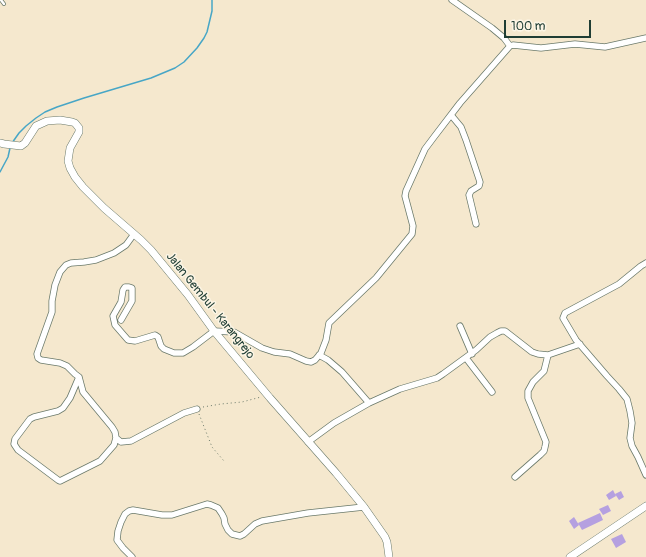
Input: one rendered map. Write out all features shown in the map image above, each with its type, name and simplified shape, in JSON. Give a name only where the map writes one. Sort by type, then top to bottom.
[{"type":"street","points":[[452,0],[492,28],[504,38],[510,46]]},
{"type":"street","points":[[121,320],[132,301],[132,288],[128,287],[125,287],[121,302],[113,316],[115,325],[128,340],[135,341],[155,335],[158,337],[164,349],[174,353],[183,353],[214,331],[234,332],[262,348],[274,352],[290,354],[311,362],[319,355],[326,340],[328,323],[376,278],[412,234],[413,226],[405,196],[425,150],[451,115],[510,46],[541,48],[576,44],[605,46],[646,38]]},
{"type":"street","points":[[451,115],[460,127],[466,140],[480,182],[479,186],[471,191],[469,195],[476,224]]},
{"type":"street","name":"Jalan Gembul - Karangrejo","points":[[2,144],[21,146],[25,143],[36,126],[47,121],[60,120],[75,123],[79,128],[79,132],[69,152],[68,161],[70,168],[79,183],[104,208],[141,240],[160,260],[214,331],[364,507],[385,537],[389,557]]},
{"type":"street","points":[[79,377],[70,398],[63,408],[58,411],[30,419],[14,444],[18,450],[58,480],[100,460],[114,445],[116,438],[112,427],[83,392],[79,377],[67,366],[38,358],[38,348],[52,312],[52,301],[55,285],[60,272],[66,265],[96,260],[114,253],[126,245],[134,234]]},
{"type":"street","points":[[646,262],[619,284],[565,313],[563,318],[580,344],[627,399],[632,423],[630,438],[632,446],[646,475]]},
{"type":"street","points":[[460,326],[472,354]]},
{"type":"street","points":[[308,442],[334,423],[369,403],[408,386],[437,378],[472,354],[490,337],[501,331],[505,331],[513,336],[532,352],[548,356],[580,344]]},
{"type":"street","points":[[319,355],[328,360],[342,372],[369,403]]},
{"type":"street","points":[[515,477],[544,451],[546,442],[528,398],[528,391],[533,382],[544,371],[548,356]]},
{"type":"street","points":[[466,358],[492,392]]},
{"type":"street","points":[[116,438],[121,442],[131,441],[197,409]]},
{"type":"street","points":[[132,557],[117,540],[118,531],[125,514],[133,510],[162,515],[172,515],[199,506],[207,504],[212,505],[218,508],[222,514],[228,530],[232,534],[240,536],[255,524],[262,521],[308,513],[364,507]]},
{"type":"street","points":[[570,557],[646,506]]},
{"type":"lane","points":[[1,0],[4,4]]},
{"type":"path","points":[[224,461],[212,447],[197,409],[258,398],[270,398]]},
{"type":"building","points":[[613,490],[616,496],[609,500],[606,495]]},
{"type":"building","points":[[621,491],[624,497],[619,500],[615,494]]},
{"type":"building","points":[[608,505],[611,511],[603,515],[599,509]]},
{"type":"building","points":[[600,513],[603,520],[582,530],[578,523]]},
{"type":"building","points":[[574,517],[579,525],[574,529],[569,521]]},
{"type":"building","points":[[622,534],[626,542],[616,548],[611,539]]},
{"type":"waterway","points":[[12,143],[26,126],[45,112],[84,98],[151,78],[175,68],[184,62],[197,48],[207,32],[212,11],[212,0]]},
{"type":"waterway","points":[[0,172],[8,157],[10,148]]}]
